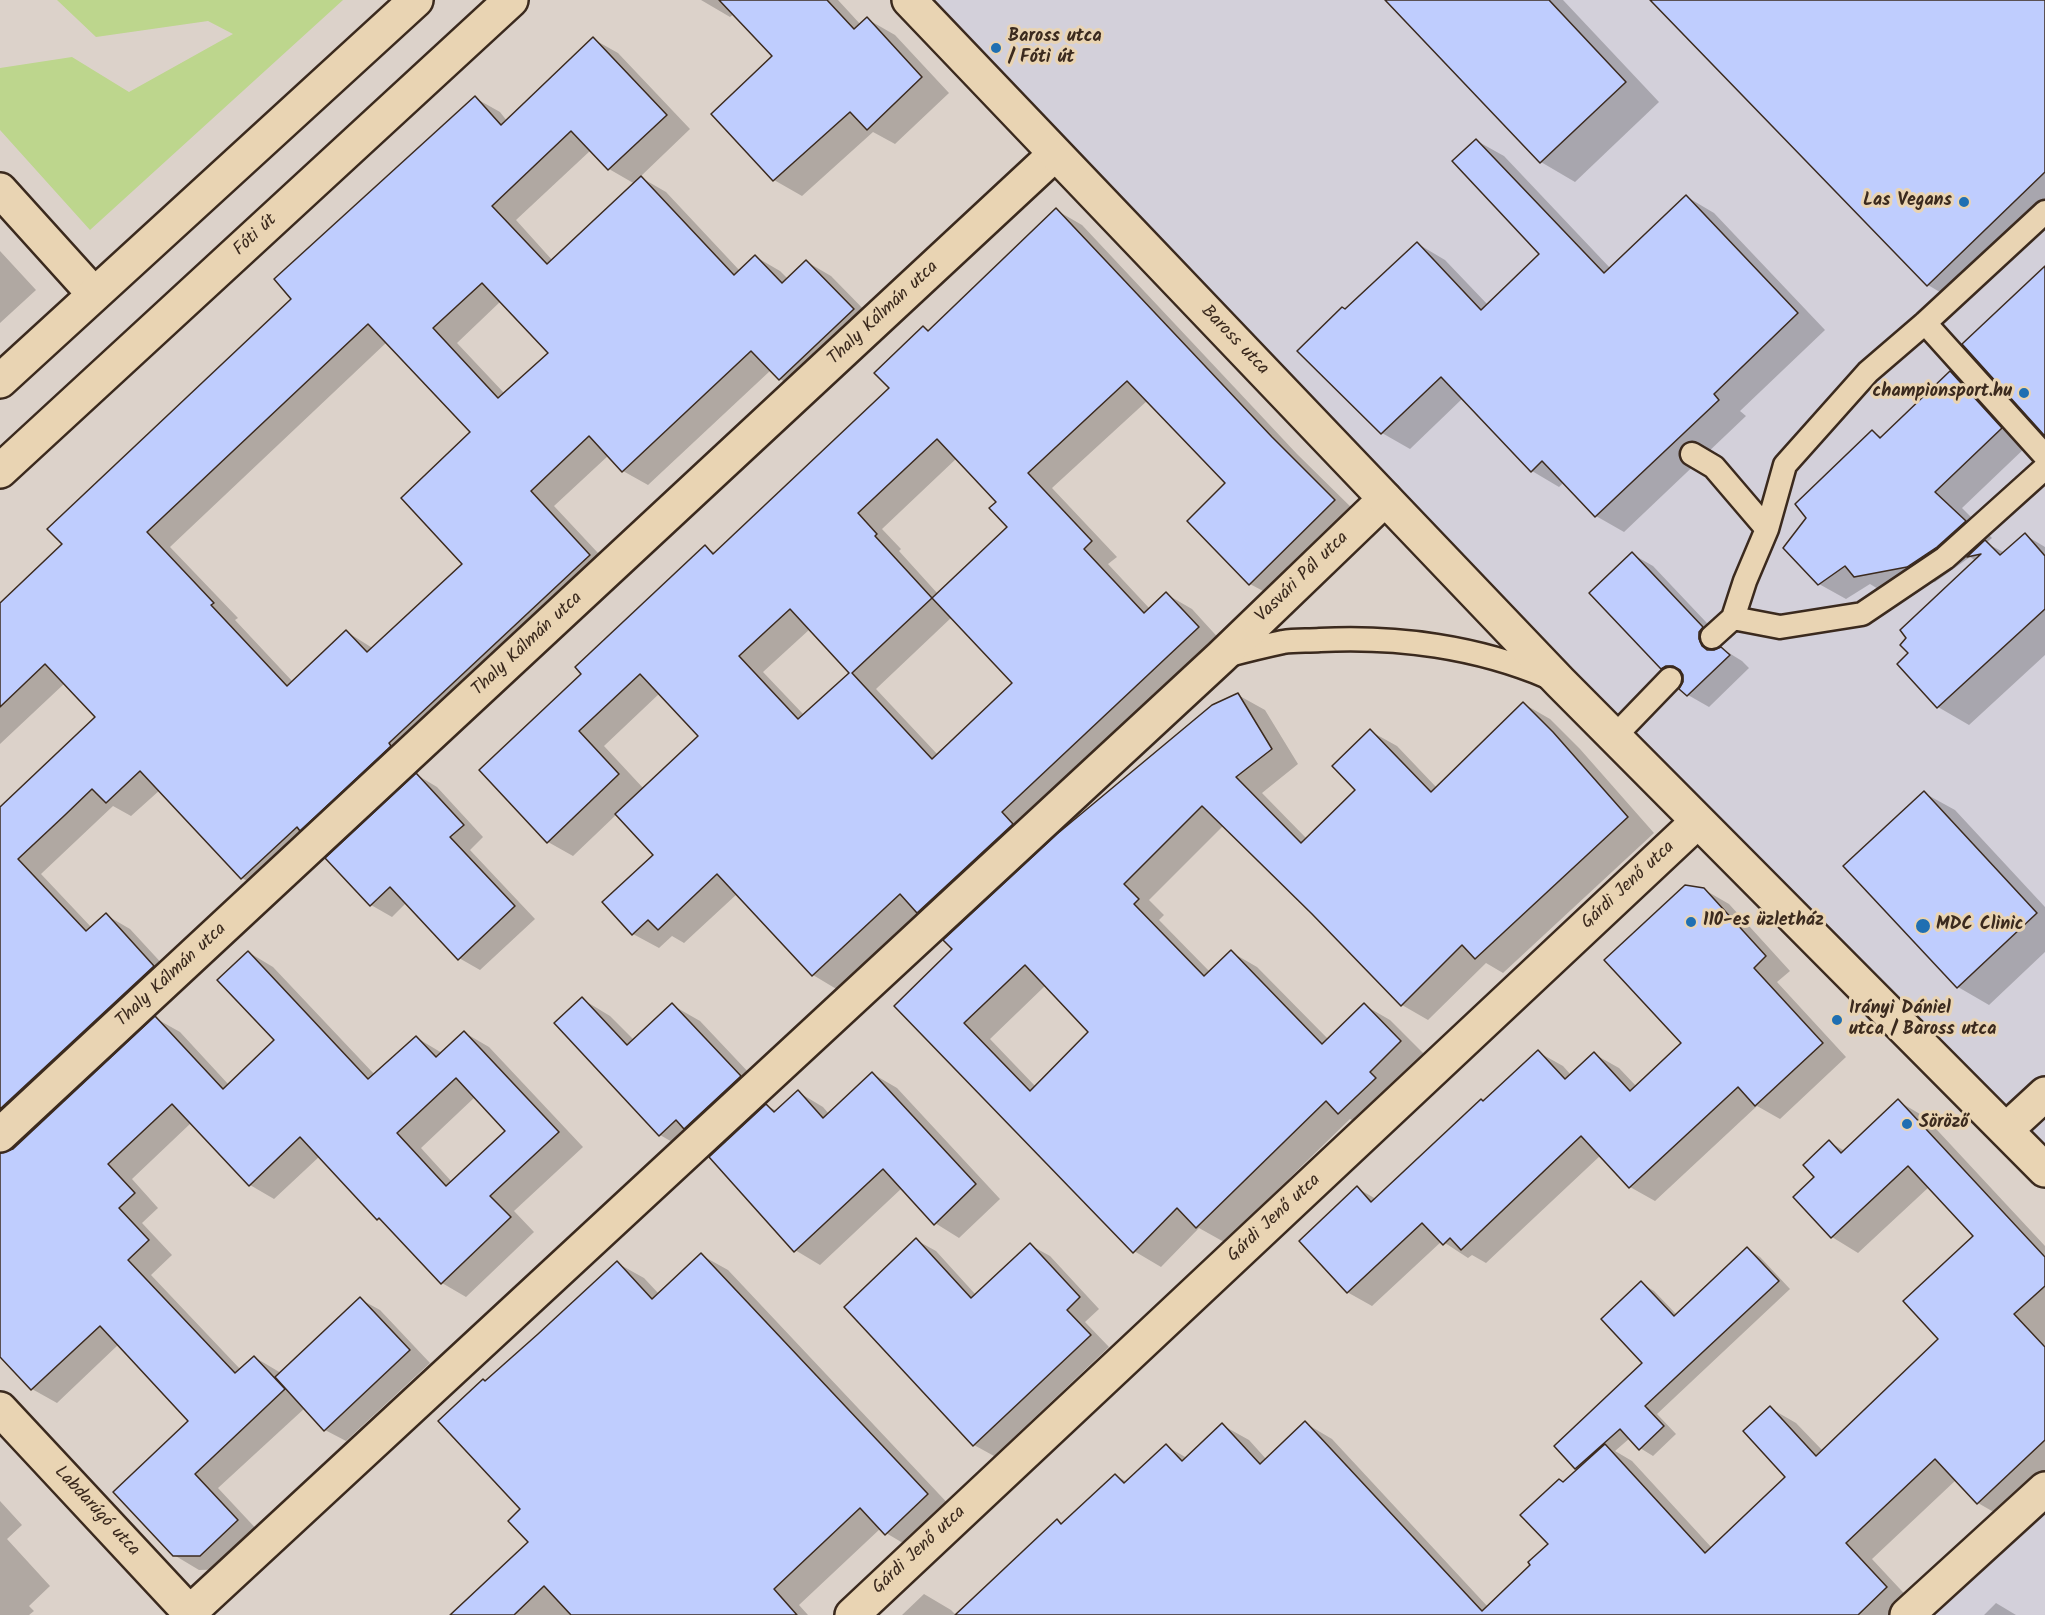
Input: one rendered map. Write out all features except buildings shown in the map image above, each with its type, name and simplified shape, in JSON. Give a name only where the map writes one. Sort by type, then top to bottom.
[{"type":"street","points":[[0,381],[416,0]]},
{"type":"street","name":"Fóti út","points":[[0,471],[511,0]]},
{"type":"street","name":"Baross utca","points":[[909,0],[1560,682],[2045,1170]]},
{"type":"street","name":"Thaly Kálmán utca","points":[[0,1136],[1055,154]]},
{"type":"street","points":[[0,189],[94,294]]},
{"type":"street","name":"Vasvári Pál utca","points":[[190,1614],[1221,657],[1385,500]]},
{"type":"street","name":"Gárdi Jenő utca","points":[[852,1615],[1697,822]]},
{"type":"street","points":[[2006,1130],[2045,1094]]},
{"type":"street","name":"Labdarúgó utca","points":[[0,1409],[190,1614]]},
{"type":"street","points":[[1907,1615],[2040,1496]]},
{"type":"lane","points":[[1712,638],[1733,618],[1767,530],[1785,465],[1868,372],[1925,323],[2045,212]]},
{"type":"lane","points":[[1925,323],[2045,456]]},
{"type":"lane","points":[[1692,454],[1714,467],[1767,530]]},
{"type":"lane","points":[[1733,618],[1780,627],[1862,614],[1945,558],[2045,468]]},
{"type":"lane","points":[[1221,657],[1285,642],[1351,638],[1441,646],[1484,655],[1522,666],[1560,682]]},
{"type":"lane","points":[[1614,737],[1670,679]]},
{"type":"shaded area","points":[[932,0],[2045,0],[2045,1161],[1768,871]]},
{"type":"shaded area","points":[[2045,1512],[2045,1615],[1933,1615]]},
{"type":"green space","points":[[57,0],[343,0],[90,230],[0,130],[0,68],[72,57],[129,92],[233,34],[208,21],[96,37]]},
{"type":"place","name":"Baross utca / Fóti út","points":[[996,48]]},
{"type":"place","name":"Las Vegans","points":[[1964,202]]},
{"type":"place","name":"championsport.hu","points":[[2024,393]]},
{"type":"place","name":"110-es üzletház","points":[[1691,922]]},
{"type":"place","name":"MDC Clinic","points":[[1923,926]]},
{"type":"place","name":"Irányi Dániel utca / Baross utca","points":[[1837,1020]]},
{"type":"place","name":"Söröző","points":[[1907,1124]]}]
